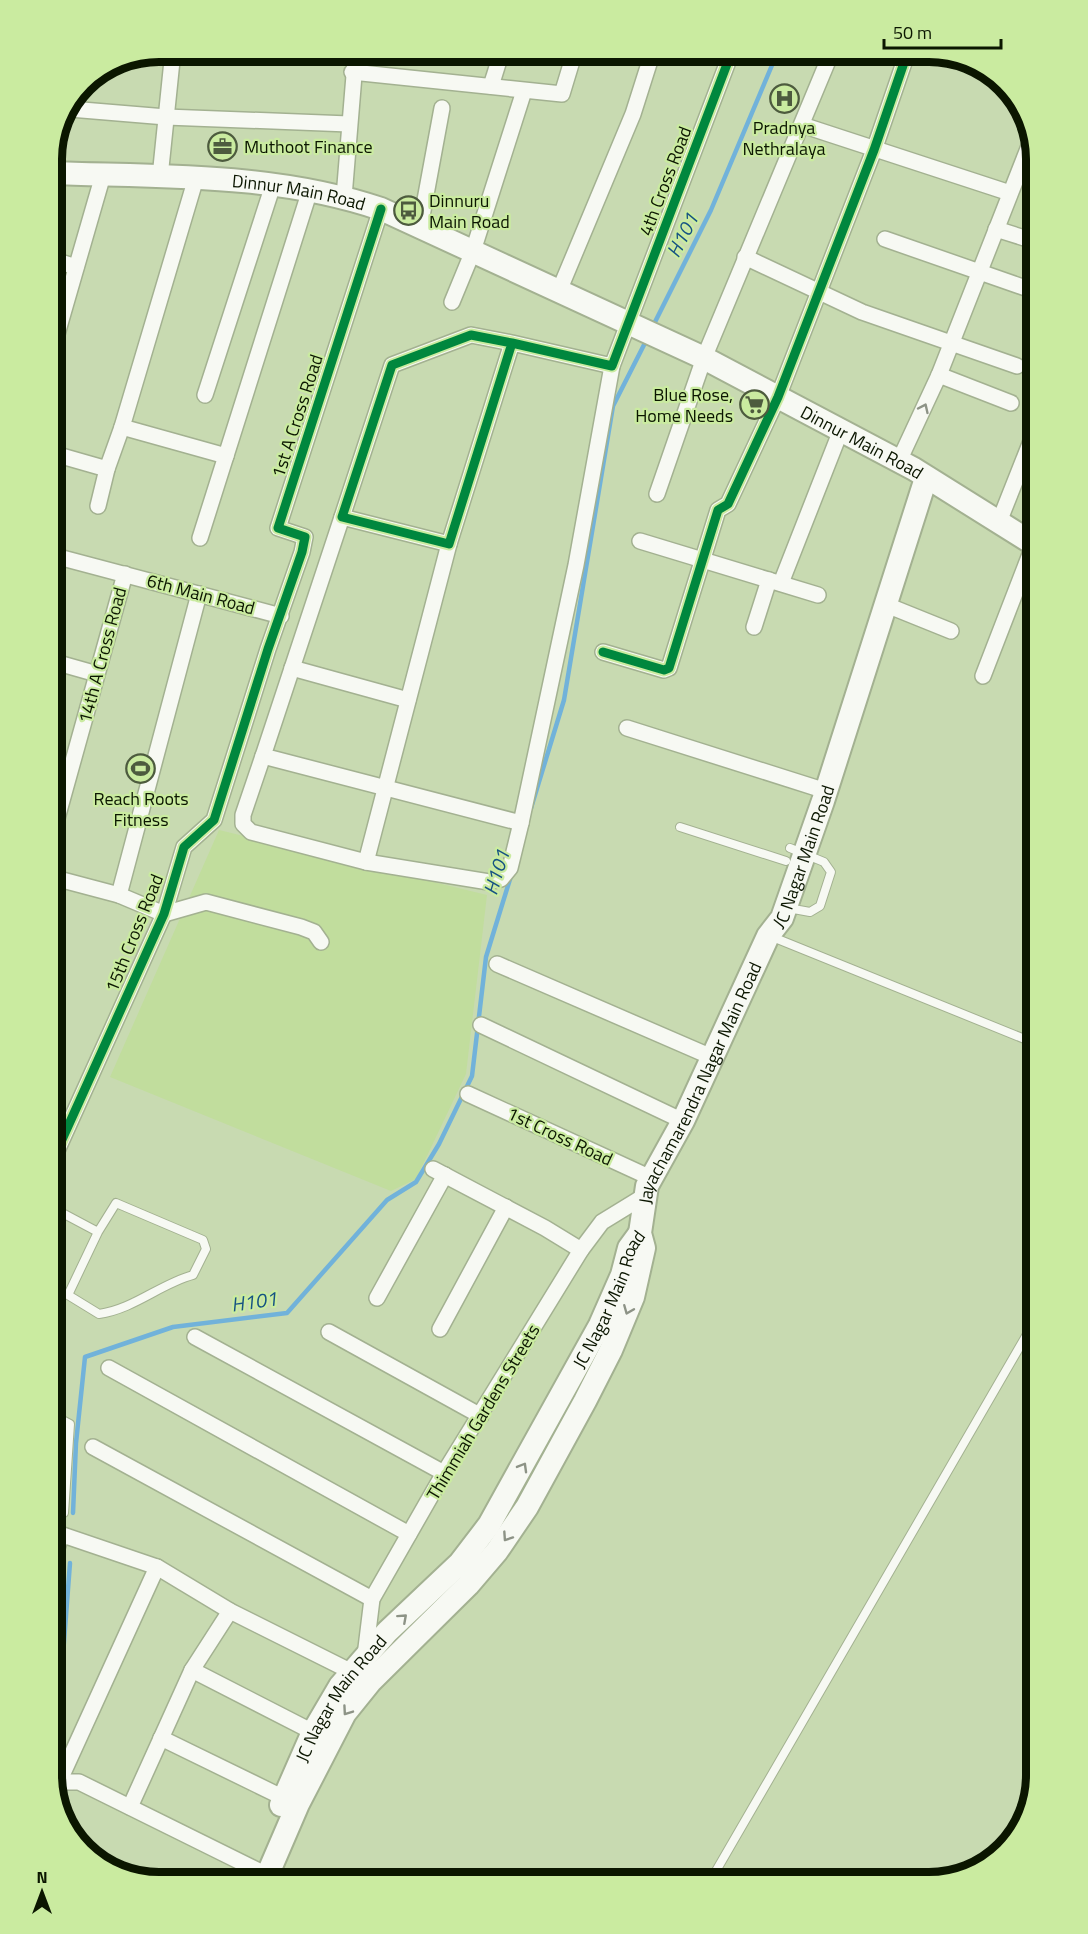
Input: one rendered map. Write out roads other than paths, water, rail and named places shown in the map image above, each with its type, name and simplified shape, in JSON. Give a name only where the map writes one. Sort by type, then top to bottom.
[{"type":"main road","name":"Dinnur Main Road","points":[[62,173],[238,180],[344,196],[381,209],[628,323]]},
{"type":"main road","points":[[628,323],[693,354]]},
{"type":"main road","name":"Dinnur Main Road","points":[[693,354],[913,469],[1026,539]]},
{"type":"main road","name":"JC Nagar Main Road","points":[[855,671],[884,604],[913,469]]},
{"type":"main road","name":"JC Nagar Main Road","points":[[768,936],[768,912],[794,854],[819,788],[913,469]]},
{"type":"main road","name":"JC Nagar Main Road","points":[[768,936],[782,918],[786,907],[794,854]]},
{"type":"main road","name":"Jayachamarendra Nagar Main Road","points":[[640,1233],[649,1187],[714,1058],[768,936]]},
{"type":"main road","name":"JC Nagar Main Road","points":[[260,1872],[284,1798],[313,1732],[362,1670],[489,1526],[595,1335],[622,1275],[629,1248],[640,1233]]},
{"type":"main road","name":"JC Nagar Main Road","points":[[261,1872],[340,1722],[362,1670]]},
{"type":"street","points":[[160,177],[172,62]]},
{"type":"street","points":[[344,196],[354,62]]},
{"type":"street","points":[[491,86],[499,62]]},
{"type":"street","points":[[352,72],[562,93],[572,62]]},
{"type":"street","points":[[559,291],[633,114],[650,62]]},
{"type":"street","name":"4th Cross Road","points":[[366,862],[489,882],[501,879],[510,868],[522,823],[576,565],[612,366],[728,62]]},
{"type":"street","points":[[657,494],[693,354],[745,257],[828,62]]},
{"type":"street","points":[[603,652],[664,670],[669,668],[718,510],[728,504],[778,397],[874,150],[904,62]]},
{"type":"street","points":[[452,302],[473,251],[524,91]]},
{"type":"street","points":[[420,227],[442,108]]},
{"type":"street","points":[[75,109],[166,117],[349,124]]},
{"type":"street","points":[[802,125],[1010,193]]},
{"type":"street","points":[[913,469],[939,375],[951,341],[1026,154]]},
{"type":"street","points":[[62,316],[76,267],[81,227],[103,175]]},
{"type":"street","points":[[98,506],[107,469],[196,178]]},
{"type":"street","points":[[205,395],[273,185]]},
{"type":"street","points":[[200,538],[310,190]]},
{"type":"street","name":"1st A Cross Road","points":[[281,616],[305,537],[278,528],[381,209]]},
{"type":"street","points":[[996,229],[1026,239]]},
{"type":"street","points":[[885,239],[1026,288]]},
{"type":"street","points":[[745,257],[819,294],[1017,366]]},
{"type":"street","points":[[62,263],[76,267]]},
{"type":"street","points":[[512,343],[449,544],[366,862],[251,832],[243,824],[243,815],[392,365],[471,335],[512,343],[612,366]]},
{"type":"street","points":[[939,375],[1011,403]]},
{"type":"street","points":[[122,426],[226,456]]},
{"type":"street","points":[[754,627],[841,430]]},
{"type":"street","points":[[999,522],[1026,454]]},
{"type":"street","points":[[62,456],[107,469]]},
{"type":"street","points":[[342,517],[449,544]]},
{"type":"street","points":[[640,541],[818,595]]},
{"type":"street","name":"6th Main Road","points":[[62,558],[281,616]]},
{"type":"street","points":[[983,676],[1026,568]]},
{"type":"street","name":"14th A Cross Road","points":[[62,775],[97,674],[125,574]]},
{"type":"street","points":[[119,896],[198,594]]},
{"type":"street","points":[[884,604],[951,631]]},
{"type":"street","points":[[281,616],[309,617]]},
{"type":"street","points":[[281,616],[304,632]]},
{"type":"street","name":"15th Cross Road","points":[[62,1140],[164,914],[184,847],[214,820],[281,616]]},
{"type":"street","points":[[62,664],[97,674]]},
{"type":"street","points":[[292,668],[408,700]]},
{"type":"street","points":[[627,728],[819,788]]},
{"type":"street","points":[[263,756],[522,823]]},
{"type":"street","points":[[62,880],[119,896],[164,914],[206,902],[301,927],[314,932],[321,942]]},
{"type":"street","points":[[497,964],[714,1058]]},
{"type":"street","points":[[481,1025],[683,1121]]},
{"type":"street","name":"1st Cross Road","points":[[468,1094],[649,1187]]},
{"type":"street","points":[[376,1298],[439,1172],[581,1250]]},
{"type":"street","name":"Thimmiah Gardens Streets","points":[[362,1670],[372,1599],[444,1473],[581,1250],[602,1222],[649,1187]]},
{"type":"street","points":[[441,1329],[506,1207]]},
{"type":"street","points":[[329,1332],[481,1416]]},
{"type":"street","points":[[195,1337],[444,1473]]},
{"type":"street","points":[[109,1368],[409,1534]]},
{"type":"street","points":[[93,1446],[372,1599]]},
{"type":"street","points":[[62,1535],[157,1567],[230,1611],[362,1670]]},
{"type":"street","points":[[62,1767],[157,1567]]},
{"type":"street","points":[[130,1808],[192,1670],[230,1611]]},
{"type":"street","points":[[192,1670],[313,1732]]},
{"type":"street","points":[[161,1738],[284,1798]]},
{"type":"street","points":[[62,1782],[79,1782],[249,1872]]},
{"type":"lane","points":[[680,827],[824,862],[831,872],[823,902],[810,912],[786,907]]},
{"type":"lane","points":[[768,936],[1026,1040]]},
{"type":"lane","points":[[116,1203],[203,1240],[206,1249],[194,1275],[173,1281],[121,1310],[99,1314],[68,1295],[98,1232],[116,1203]]},
{"type":"lane","points":[[62,1213],[98,1232]]},
{"type":"lane","points":[[715,1872],[1026,1336]]},
{"type":"lane","points":[[62,1420],[70,1424],[64,1513],[62,1514]]},
{"type":"waterway","name":"H101","points":[[652,328],[711,210],[773,62]]},
{"type":"waterway","name":"H101","points":[[531,808],[564,700],[613,406],[647,339]]},
{"type":"waterway","name":"H101","points":[[73,1513],[76,1443],[85,1357],[173,1327],[287,1313],[387,1200],[416,1182],[439,1144],[472,1076],[486,957],[511,876]]},
{"type":"waterway","name":"H101","points":[[62,1668],[70,1563]]},
{"type":"place","name":"Pradnya Nethralaya","points":[[784,98]]},
{"type":"place","name":"Muthoot Finance","points":[[223,146]]},
{"type":"place","name":"Dinnuru Main Road","points":[[408,210]]},
{"type":"place","name":"Blue Rose, Home Needs","points":[[754,404]]},
{"type":"place","name":"Reach Roots Fitness","points":[[141,769]]}]
